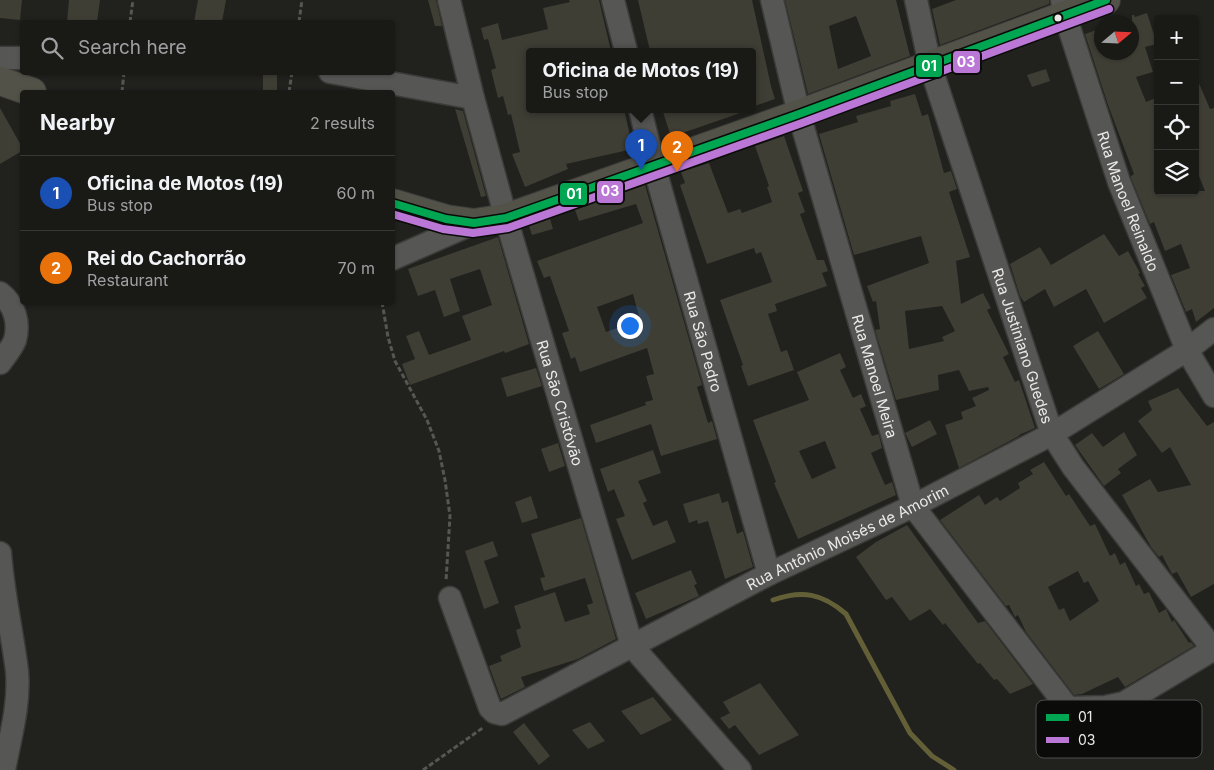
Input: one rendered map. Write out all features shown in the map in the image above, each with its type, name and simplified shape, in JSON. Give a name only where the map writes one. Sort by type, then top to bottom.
[{"type":"main road","points":[[395,204],[446,219],[474,223],[506,218],[799,114],[930,65],[1064,7],[1106,0]]},
{"type":"main road","points":[[0,81],[26,90]]},
{"type":"street","name":"Rua São Cristóvão","points":[[449,0],[473,98],[506,218],[632,646],[740,770]]},
{"type":"street","points":[[613,0],[625,48]]},
{"type":"street","name":"Rua Manoel Meira","points":[[772,0],[799,114],[913,506],[1062,700]]},
{"type":"street","name":"Rua Justiniano Guedes","points":[[916,0],[930,65],[1052,434],[1073,467],[1214,649]]},
{"type":"street","name":"Rua Manoel Reinaldo","points":[[1064,7],[1119,182],[1187,350],[1214,396]]},
{"type":"street","points":[[0,58],[20,58]]},
{"type":"street","points":[[346,75],[473,98]]},
{"type":"street","name":"Rua São Pedro","points":[[641,113],[654,166],[769,574]]},
{"type":"street","points":[[395,258],[474,223]]},
{"type":"street","points":[[0,293],[13,308],[17,322],[15,341],[0,363]]},
{"type":"street","name":"Rua Antônio Moisés de Amorim","points":[[502,714],[769,574],[913,506],[1052,434],[1187,350],[1214,329]]},
{"type":"street","points":[[0,553],[2,582],[17,672],[17,697],[4,770]]},
{"type":"street","points":[[450,598],[490,708],[494,712],[502,714]]},
{"type":"street","name":"Rua Manoel Meira","points":[[1129,700],[1214,649]]},
{"type":"path","points":[[130,20],[133,0]]},
{"type":"path","points":[[299,20],[302,0]]},
{"type":"path","points":[[122,90],[124,75]]},
{"type":"path","points":[[290,90],[292,75]]},
{"type":"path","points":[[383,305],[388,337],[395,361],[427,420],[439,451],[450,516],[446,577],[450,598]]},
{"type":"path","points":[[423,770],[502,714]]},
{"type":"building","points":[[0,0],[22,0],[20,20],[0,18]]},
{"type":"building","points":[[69,0],[100,0],[97,20],[67,20]]},
{"type":"building","points":[[198,0],[226,0],[222,20],[194,20]]},
{"type":"building","points":[[428,0],[436,0],[442,26],[435,26]]},
{"type":"building","points":[[569,0],[599,0],[610,48],[526,48],[526,113],[625,113],[633,149],[566,164],[568,169],[525,187],[512,154],[520,152],[511,114],[508,115],[503,96],[498,98],[491,70],[496,68],[488,39],[484,40],[481,28],[498,23],[502,40],[548,29],[543,8],[570,2]]},
{"type":"building","points":[[638,0],[752,0],[775,99],[756,106],[756,48],[649,48]]},
{"type":"building","points":[[785,0],[896,0],[910,56],[808,94]],"holes":[[[856,16],[871,56],[838,69],[829,26]]]},
{"type":"building","points":[[956,0],[1049,0],[1049,4],[940,45],[932,9]]},
{"type":"building","points":[[1147,13],[1154,35],[1154,45],[1145,47],[1153,72],[1136,77],[1146,102],[1154,99],[1154,195],[1199,195],[1199,191],[1205,191],[1199,176],[1199,83],[1210,109],[1214,108],[1214,308],[1196,322],[1192,309],[1186,312],[1171,275],[1190,268],[1181,244],[1165,251],[1154,222],[1150,224],[1131,178],[1134,174],[1108,105],[1085,34],[1094,31],[1094,60],[1139,60],[1139,16]]},
{"type":"building","points":[[1046,69],[1050,81],[1032,87],[1027,75]]},
{"type":"building","points":[[263,75],[277,75],[277,90],[263,90]]},
{"type":"building","points":[[915,94],[922,116],[928,114],[944,173],[951,171],[957,189],[949,192],[970,257],[956,261],[961,304],[983,293],[991,308],[987,310],[1009,354],[1003,357],[1015,382],[1019,380],[1035,428],[959,468],[945,425],[963,419],[961,412],[976,406],[972,398],[989,390],[988,387],[969,391],[959,370],[938,375],[939,390],[896,400],[875,330],[880,329],[876,301],[873,302],[867,286],[929,263],[921,236],[854,255],[819,134],[858,122],[856,116],[891,106],[890,101]],"holes":[[[942,306],[955,331],[942,337],[944,341],[909,349],[905,311]]]},
{"type":"building","points":[[0,108],[20,143],[20,152],[0,164]]},
{"type":"building","points":[[455,109],[463,111],[486,196],[481,197]]},
{"type":"building","points":[[663,113],[740,113],[671,137]]},
{"type":"building","points":[[784,136],[803,191],[798,193],[805,212],[800,214],[817,260],[824,260],[828,271],[822,273],[827,286],[775,304],[777,311],[768,314],[781,352],[787,350],[794,370],[748,386],[741,366],[743,365],[720,300],[772,282],[761,252],[756,254],[754,248],[707,264],[680,185],[685,183],[681,172],[709,163],[728,213],[740,209],[742,213],[772,202],[767,187],[769,186],[755,146]]},
{"type":"building","points":[[645,185],[702,385],[697,387],[708,423],[712,421],[717,439],[661,456],[651,424],[596,443],[590,425],[646,405],[645,402],[653,400],[646,376],[654,374],[647,348],[580,372],[575,357],[571,359],[562,333],[569,331],[550,276],[544,278],[537,261],[643,223],[636,204],[579,221],[575,210]],"holes":[[[633,294],[640,320],[606,332],[597,307]]]},
{"type":"building","points":[[550,219],[553,229],[532,235],[529,226]]},
{"type":"building","points":[[1104,234],[1119,256],[1128,251],[1140,273],[1138,274],[1145,286],[1141,288],[1147,298],[1104,323],[1086,289],[1054,307],[1045,289],[1024,302],[1020,296],[1010,264],[1040,247],[1051,265]]},
{"type":"building","points":[[498,237],[529,344],[505,353],[504,351],[410,385],[402,364],[415,359],[406,336],[419,331],[429,355],[471,340],[462,316],[492,305],[480,269],[450,279],[460,311],[444,317],[435,290],[418,296],[408,269]]},
{"type":"building","points":[[1098,331],[1124,374],[1099,389],[1073,346]]},
{"type":"building","points":[[840,353],[846,367],[840,370],[853,398],[861,394],[866,406],[860,409],[872,436],[879,435],[882,448],[871,453],[885,485],[892,482],[896,495],[798,539],[774,483],[776,482],[753,420],[809,400],[797,372]],"holes":[[[825,441],[836,468],[812,479],[799,451]]]},
{"type":"building","points":[[536,368],[542,386],[507,397],[501,378]]},
{"type":"building","points":[[1178,388],[1207,426],[1214,422],[1214,584],[1191,597],[1177,572],[1172,574],[1162,555],[1159,557],[1151,547],[1122,495],[1150,479],[1158,492],[1191,485],[1170,447],[1162,453],[1138,421],[1152,410],[1148,401]]},
{"type":"building","points":[[930,420],[937,434],[912,447],[905,433]]},
{"type":"building","points":[[1124,432],[1137,455],[1118,469],[1121,473],[1104,486],[1075,445],[1092,433],[1103,447]]},
{"type":"building","points":[[558,443],[565,466],[549,472],[541,449]]},
{"type":"building","points":[[653,450],[661,473],[638,481],[647,501],[643,503],[653,526],[667,520],[676,542],[632,560],[616,519],[625,516],[614,489],[608,492],[600,469]]},
{"type":"building","points":[[1044,462],[1066,496],[1069,494],[1090,526],[1095,524],[1110,556],[1115,553],[1120,565],[1125,562],[1136,586],[1139,584],[1144,594],[1149,592],[1159,613],[1166,609],[1172,622],[1174,620],[1189,643],[1191,642],[1194,646],[1125,687],[1118,677],[1082,694],[1074,695],[1026,632],[1018,615],[1015,617],[1009,605],[1006,606],[940,520],[979,495],[985,505],[997,497],[1000,501],[1020,488],[1018,483],[1033,474],[1030,470]],"holes":[[[1078,571],[1084,583],[1088,581],[1099,601],[1070,621],[1064,608],[1059,610],[1048,587]]]},
{"type":"building","points":[[719,493],[722,503],[728,501],[737,534],[743,531],[753,567],[725,579],[708,521],[698,524],[697,520],[689,523],[683,504]]},
{"type":"building","points":[[531,496],[538,518],[522,523],[515,502]]},
{"type":"building","points":[[581,518],[616,639],[578,659],[521,677],[525,687],[501,699],[489,666],[502,661],[500,656],[521,647],[516,630],[521,628],[514,606],[555,592],[565,622],[590,614],[587,605],[593,603],[585,578],[544,591],[540,578],[545,577],[531,534]]},
{"type":"building","points":[[907,525],[978,623],[985,621],[1033,684],[1010,694],[997,679],[994,680],[980,663],[978,664],[945,623],[943,625],[930,609],[910,621],[892,597],[886,600],[856,557],[876,542]]},
{"type":"building","points":[[493,541],[498,556],[484,561],[499,603],[484,609],[465,551]]},
{"type":"building","points":[[691,570],[697,584],[694,585],[699,596],[646,619],[635,593]]},
{"type":"building","points":[[760,683],[799,735],[759,755],[735,725],[729,729],[720,718],[730,713],[723,702]]},
{"type":"building","points":[[653,697],[672,720],[641,735],[621,711]]},
{"type":"building","points":[[590,722],[605,741],[588,749],[572,730]]},
{"type":"building","points":[[524,723],[550,756],[539,765],[513,732]]},
{"type":"waterway","points":[[773,600],[793,595],[811,595],[829,602],[846,614],[910,733],[932,756],[954,770]]},
{"type":"transit line","name":"01","points":[[395,204],[446,219],[474,223],[506,218],[799,114],[1106,0]]},
{"type":"transit line","name":"03","points":[[395,215],[443,229],[473,233],[508,228],[802,123],[1109,9]]},
{"type":"place","name":"Oficina de Motos (19)","points":[[641,170]]},
{"type":"place","name":"Rei do Cachorrão","points":[[677,172]]}]
